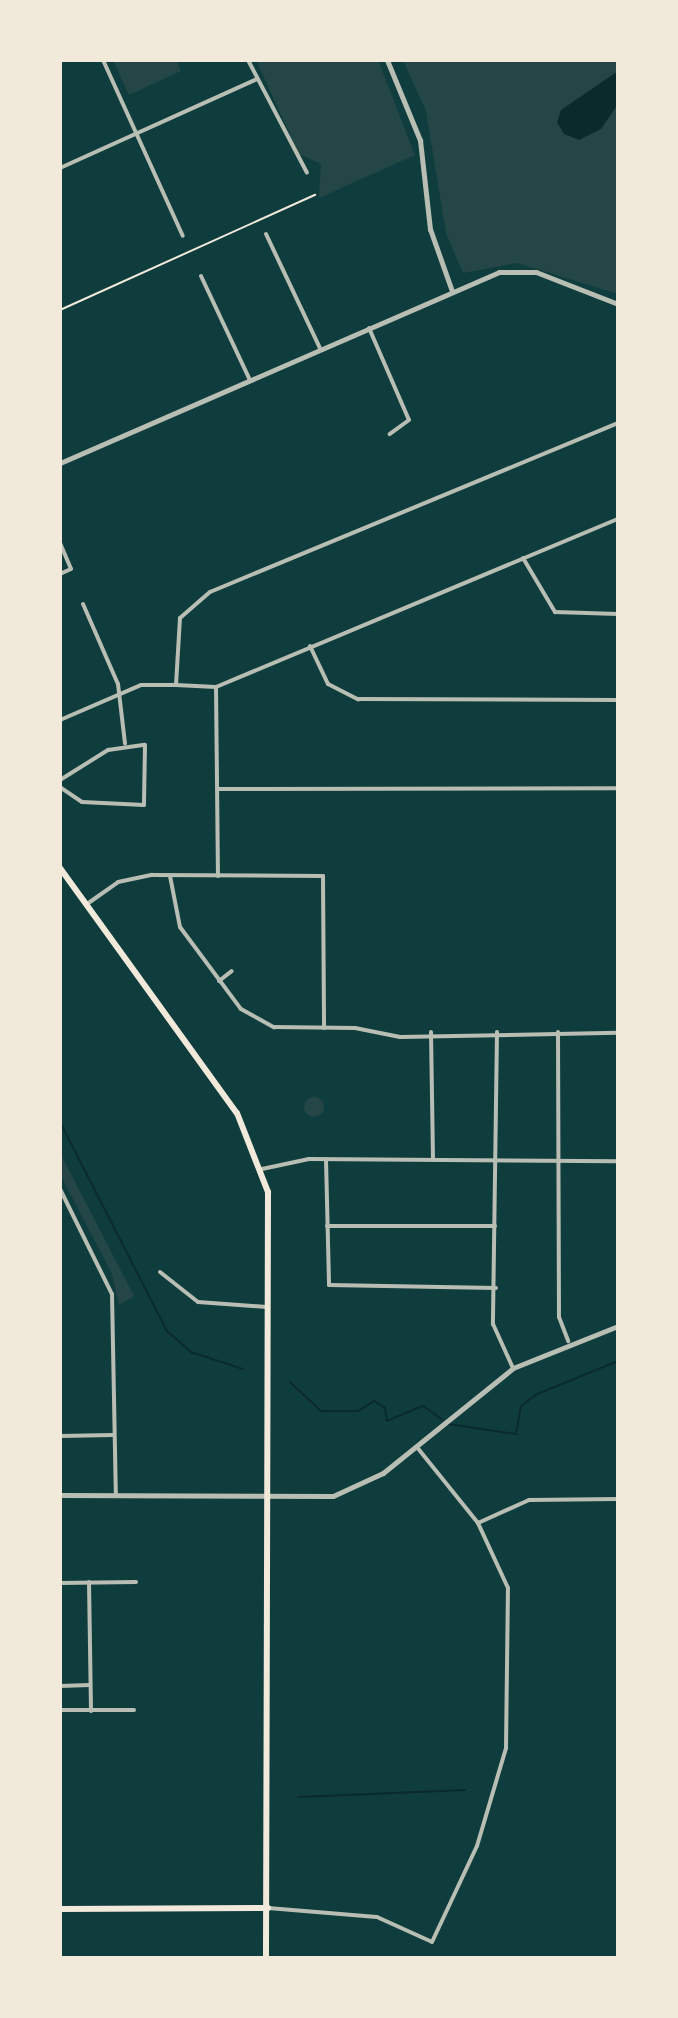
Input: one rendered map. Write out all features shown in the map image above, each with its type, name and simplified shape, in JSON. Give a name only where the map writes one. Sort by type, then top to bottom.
[{"type":"main road","points":[[60,868],[237,1113],[262,1169],[271,1219],[266,1958]]},
{"type":"main road","points":[[60,1909],[268,1908]]},
{"type":"street","points":[[103,60],[183,236]]},
{"type":"street","points":[[248,60],[307,173]]},
{"type":"street","points":[[387,60],[420,140],[430,229],[452,291]]},
{"type":"street","points":[[60,168],[257,79]]},
{"type":"street","points":[[266,234],[320,348]]},
{"type":"street","points":[[60,463],[452,291],[524,270],[618,304]]},
{"type":"street","points":[[201,276],[250,380]]},
{"type":"street","points":[[369,328],[409,420],[390,434]]},
{"type":"street","points":[[176,685],[180,618],[210,592],[618,423]]},
{"type":"street","points":[[60,720],[141,685],[216,687],[618,519]]},
{"type":"street","points":[[60,543],[71,569],[60,574]]},
{"type":"street","points":[[523,558],[555,612],[618,614]]},
{"type":"street","points":[[83,604],[118,684],[116,695],[125,744]]},
{"type":"street","points":[[310,646],[328,684],[358,699],[618,700]]},
{"type":"street","points":[[216,687],[218,876]]},
{"type":"street","points":[[60,780],[125,744],[145,745],[144,805],[82,802],[60,787]]},
{"type":"street","points":[[218,789],[618,788]]},
{"type":"street","points":[[170,876],[174,917],[219,981],[256,1020],[400,1037],[431,1032],[618,1033]]},
{"type":"street","points":[[87,904],[118,882],[170,876],[323,876],[324,1028]]},
{"type":"street","points":[[219,981],[232,971]]},
{"type":"street","points":[[431,1032],[433,1160]]},
{"type":"street","points":[[497,1032],[494,1335],[513,1368]]},
{"type":"street","points":[[558,1032],[559,1317],[568,1341]]},
{"type":"street","points":[[262,1169],[326,1160],[618,1161]]},
{"type":"street","points":[[326,1160],[327,1226],[333,1287],[496,1288]]},
{"type":"street","points":[[60,1189],[112,1294],[116,1495]]},
{"type":"street","points":[[327,1226],[495,1226]]},
{"type":"street","points":[[160,1272],[198,1302],[270,1307]]},
{"type":"street","points":[[60,1495],[271,1499],[352,1490],[417,1447],[513,1368],[568,1341],[618,1326]]},
{"type":"street","points":[[60,1436],[113,1435]]},
{"type":"street","points":[[268,1908],[377,1917],[432,1942],[476,1849],[506,1748],[508,1588],[478,1523],[417,1447]]},
{"type":"street","points":[[478,1523],[529,1500],[618,1499]]},
{"type":"street","points":[[89,1582],[91,1711]]},
{"type":"street","points":[[60,1583],[136,1582]]},
{"type":"street","points":[[60,1686],[91,1685]]},
{"type":"street","points":[[60,1710],[134,1710]]},
{"type":"path","points":[[60,310],[315,195]]},
{"type":"shaded area","points":[[113,60],[176,60],[181,71],[129,95]]},
{"type":"shaded area","points":[[256,60],[378,60],[415,155],[319,198],[321,164],[299,154]]},
{"type":"shaded area","points":[[403,60],[618,60],[618,294],[517,263],[463,273],[446,233],[426,111]]},
{"type":"shaded area","points":[[618,71],[618,104],[601,129],[579,140],[564,134],[557,122],[561,110]]},
{"type":"shaded area","points":[[314,1097],[321,1100],[324,1107],[321,1114],[314,1117],[307,1114],[304,1107],[307,1100]]},
{"type":"shaded area","points":[[60,1153],[134,1296],[119,1305],[112,1274],[60,1174]]},
{"type":"waterway","points":[[60,1122],[167,1331],[191,1352],[243,1369]]},
{"type":"waterway","points":[[448,1424],[516,1434],[521,1406],[535,1395],[618,1361]]},
{"type":"waterway","points":[[290,1382],[321,1411],[358,1411],[374,1401],[385,1408],[387,1421],[423,1406],[443,1420]]},
{"type":"waterway","points":[[298,1797],[465,1790]]}]
